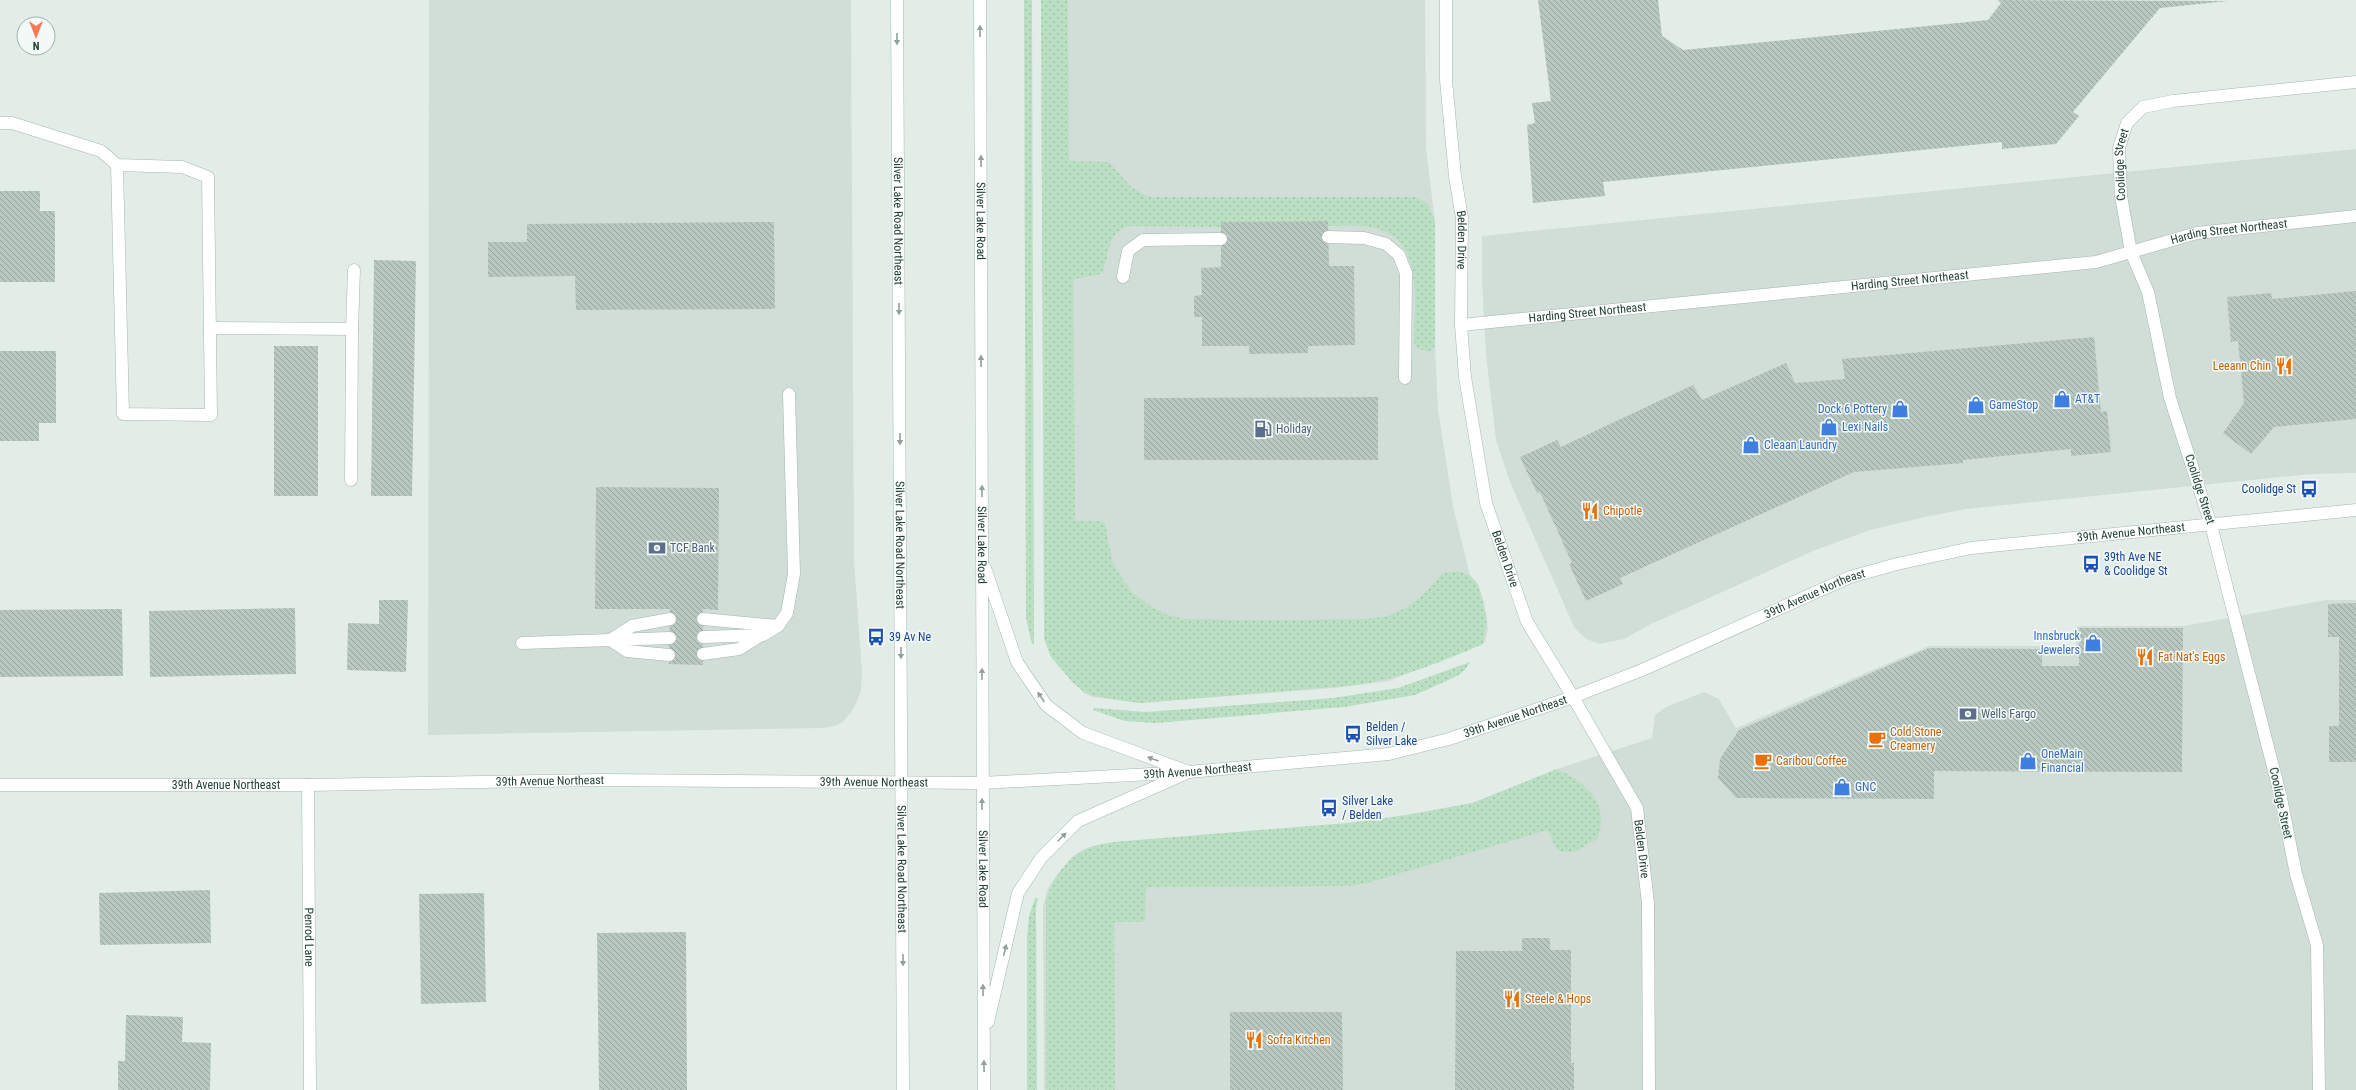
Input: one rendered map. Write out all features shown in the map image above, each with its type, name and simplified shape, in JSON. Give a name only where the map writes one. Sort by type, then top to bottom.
[{"type":"main road","name":"Silver Lake Road Northeast","points":[[897,0],[903,1090]]},
{"type":"main road","name":"Silver Lake Road","points":[[980,0],[984,1090]]},
{"type":"main road","name":"Belden Drive","points":[[1446,0],[1446,80],[1455,176],[1462,218],[1461,325],[1465,378],[1486,504],[1527,622],[1573,697],[1637,808],[1648,903],[1649,1090]]},
{"type":"main road","name":"Coolidge Street","points":[[2318,1090],[2317,945],[2296,874],[2281,798],[2211,525],[2170,398],[2148,292],[2131,252],[2121,196],[2119,148],[2127,123],[2143,107],[2173,101],[2356,82]]},
{"type":"main road","points":[[0,123],[12,124],[101,151],[117,165],[182,167],[208,177],[211,415],[123,414],[117,165]]},
{"type":"main road","name":"Harding Street Northeast","points":[[1461,325],[2096,262],[2197,233],[2356,216]]},
{"type":"main road","points":[[1328,237],[1364,238],[1386,244],[1399,255],[1406,273],[1405,378]]},
{"type":"main road","points":[[1123,277],[1128,251],[1143,240],[1221,238]]},
{"type":"main road","points":[[351,480],[354,270]]},
{"type":"main road","points":[[210,328],[352,329]]},
{"type":"main road","points":[[703,654],[738,649],[778,626],[787,613],[794,574],[789,394]]},
{"type":"main road","name":"39th Avenue Northeast","points":[[0,785],[308,785],[602,780],[902,781],[982,783],[1189,772],[1389,754],[1449,739],[1573,697],[1642,670],[1850,576],[1971,548],[2211,525],[2282,516],[2356,510]]},
{"type":"main road","points":[[982,558],[1017,662],[1046,705],[1083,733],[1189,772]]},
{"type":"main road","points":[[610,640],[632,626],[670,618]]},
{"type":"main road","points":[[703,619],[778,626]]},
{"type":"main road","points":[[703,637],[763,635]]},
{"type":"main road","points":[[522,643],[670,638]]},
{"type":"main road","points":[[610,640],[627,652],[669,655]]},
{"type":"main road","points":[[984,1042],[1018,893],[1041,858],[1078,821],[1189,772]]},
{"type":"main road","name":"Penrod Lane","points":[[308,785],[310,1090]]},
{"type":"shaded area","points":[[429,0],[851,0],[854,560],[862,673],[861,691],[854,708],[843,722],[835,726],[823,728],[428,735]]},
{"type":"shaded area","points":[[1041,0],[1425,0],[1426,148],[1435,222],[1435,345],[1438,409],[1453,506],[1470,575],[1478,584],[1484,602],[1488,629],[1485,642],[1389,681],[1334,688],[1140,703],[1093,697],[1084,693],[1051,657],[1044,618]]},
{"type":"shaded area","points":[[2356,149],[2356,473],[2311,474],[1966,509],[1925,517],[1870,530],[1813,551],[1649,625],[1624,639],[1600,644],[1586,639],[1574,627],[1510,482],[1496,440],[1486,355],[1482,281],[1482,236]]},
{"type":"shaded area","points":[[2326,600],[2356,600],[2356,1090],[1044,1090],[1043,907],[1047,890],[1056,876],[1073,856],[1084,849],[1100,844],[1348,825],[1472,803],[1557,769],[1652,738],[1655,715],[1666,707],[1704,692],[1719,699],[1736,728],[1929,646],[2076,646],[2077,626],[2184,626]]},
{"type":"green space","points":[[1024,0],[1032,0],[1034,644],[1032,644],[1026,619]]},
{"type":"green space","points":[[1041,0],[1068,0],[1069,161],[1109,162],[1130,186],[1148,197],[1415,197],[1428,204],[1435,221],[1435,345],[1433,349],[1428,352],[1417,348],[1414,343],[1415,293],[1409,260],[1402,246],[1391,235],[1375,228],[1357,226],[1328,226],[1328,221],[1221,222],[1221,227],[1130,226],[1116,233],[1112,239],[1101,274],[1074,279],[1073,281],[1075,521],[1101,521],[1105,523],[1112,560],[1121,577],[1133,593],[1150,606],[1168,615],[1184,619],[1259,620],[1366,619],[1388,616],[1407,607],[1421,597],[1443,573],[1457,571],[1469,575],[1478,584],[1487,619],[1483,644],[1406,674],[1357,685],[1140,703],[1093,696],[1084,692],[1073,683],[1051,657],[1044,639]]},
{"type":"green space","points":[[1470,662],[1465,670],[1457,676],[1415,695],[1344,707],[1156,723],[1125,721],[1093,710],[1094,708],[1146,712],[1333,698],[1398,688]]},
{"type":"green space","points":[[1557,769],[1587,788],[1594,796],[1601,816],[1601,827],[1597,839],[1574,852],[1559,851],[1555,847],[1548,830],[1367,883],[1349,886],[1146,887],[1145,920],[1142,922],[1114,922],[1115,1090],[1046,1090],[1046,902],[1051,887],[1059,873],[1076,855],[1098,845],[1113,842],[1347,823],[1415,814],[1473,803]]},
{"type":"green space","points":[[1035,898],[1038,898],[1036,908],[1037,1090],[1027,1090],[1027,937],[1029,916]]},
{"type":"building","points":[[1538,0],[1658,0],[1662,36],[1683,50],[1988,20],[2001,3],[1998,0],[2228,1],[2160,8],[2073,112],[2079,116],[2056,144],[2002,149],[2002,142],[1603,182],[1605,196],[1533,203],[1527,125],[1535,123],[1532,103],[1551,101]]},
{"type":"building","points":[[0,191],[40,191],[40,211],[55,211],[55,282],[0,282]]},
{"type":"building","points":[[1328,221],[1329,266],[1354,266],[1355,345],[1308,346],[1308,353],[1249,354],[1249,346],[1202,346],[1202,317],[1194,317],[1194,296],[1202,295],[1201,268],[1221,267],[1221,222]]},
{"type":"building","points":[[774,222],[775,309],[576,310],[575,276],[488,277],[488,242],[527,242],[527,224]]},
{"type":"building","points":[[374,260],[416,261],[412,496],[371,496]]},
{"type":"building","points":[[2356,291],[2356,419],[2274,427],[2251,454],[2223,433],[2244,403],[2238,341],[2231,342],[2227,297],[2271,293],[2272,299]]},
{"type":"building","points":[[2094,337],[2101,412],[2107,411],[2111,452],[2071,456],[2071,449],[1963,460],[1963,463],[1854,472],[1620,578],[1623,584],[1586,601],[1569,564],[1572,563],[1540,492],[1537,493],[1520,457],[1557,440],[1561,447],[1693,385],[1702,400],[1786,363],[1795,383],[1845,379],[1842,359]]},
{"type":"building","points":[[274,346],[318,346],[318,496],[274,496]]},
{"type":"building","points":[[0,351],[56,351],[56,423],[39,423],[39,441],[0,441]]},
{"type":"building","points":[[1378,397],[1378,460],[1144,460],[1144,398]]},
{"type":"building","name":"TCF Bank","points":[[596,487],[719,488],[718,610],[703,609],[703,665],[669,664],[670,609],[595,609]]},
{"type":"building","points":[[379,600],[408,600],[406,672],[347,670],[348,623],[379,624]]},
{"type":"building","points":[[2356,603],[2356,762],[2329,762],[2329,726],[2339,726],[2339,637],[2328,637],[2328,604]]},
{"type":"building","points":[[295,608],[296,674],[150,677],[149,611]]},
{"type":"building","points":[[122,609],[123,676],[0,677],[0,610]]},
{"type":"building","points":[[2079,628],[2183,628],[2182,772],[1934,771],[1934,799],[1736,798],[1718,778],[1720,759],[1739,730],[1929,648],[2042,649],[2042,666],[2079,666]]},
{"type":"building","points":[[210,890],[211,943],[100,945],[99,893]]},
{"type":"building","points":[[484,893],[486,1002],[421,1004],[419,894]]},
{"type":"building","points":[[686,932],[687,1090],[599,1090],[597,933]]},
{"type":"building","points":[[1522,938],[1550,938],[1550,950],[1571,950],[1571,1063],[1574,1063],[1574,1090],[1455,1090],[1456,951],[1522,951]]},
{"type":"building","points":[[1230,1012],[1342,1012],[1343,1090],[1230,1090]]},
{"type":"building","points":[[126,1015],[183,1017],[182,1042],[211,1043],[210,1090],[118,1090],[118,1061],[125,1061]]},
{"type":"place","name":"Leeann Chin","points":[[2284,366]]},
{"type":"place","name":"AT&T","points":[[2062,399]]},
{"type":"place","name":"GameStop","points":[[1976,405]]},
{"type":"place","name":"Dock 6 Pottery","points":[[1900,409]]},
{"type":"place","name":"Lexi Nails","points":[[1829,427]]},
{"type":"place","name":"Holiday","points":[[1263,429]]},
{"type":"place","name":"Cleaan Laundry","points":[[1751,445]]},
{"type":"place","name":"Coolidge St","points":[[2309,489]]},
{"type":"place","name":"Chipotle","points":[[1590,511]]},
{"type":"place","name":"TCF Bank","points":[[657,548]]},
{"type":"place","name":"39th Ave NE & Coolidge St","points":[[2091,564]]},
{"type":"place","name":"39 Av Ne","points":[[876,637]]},
{"type":"place","name":"Innsbruck Jewelers","points":[[2093,643]]},
{"type":"place","name":"Fat Nat's Eggs","points":[[2145,657]]},
{"type":"place","name":"Wells Fargo","points":[[1968,714]]},
{"type":"place","name":"Belden / Silver Lake","points":[[1353,734]]},
{"type":"place","name":"Cold Stone Creamery","points":[[1877,739]]},
{"type":"place","name":"Caribou Coffee","points":[[1763,761]]},
{"type":"place","name":"OneMain Financial","points":[[2028,761]]},
{"type":"place","name":"GNC","points":[[1842,787]]},
{"type":"place","name":"Silver Lake / Belden","points":[[1329,808]]},
{"type":"place","name":"Steele & Hops","points":[[1512,999]]},
{"type":"place","name":"Sofra Kitchen","points":[[1254,1040]]}]
